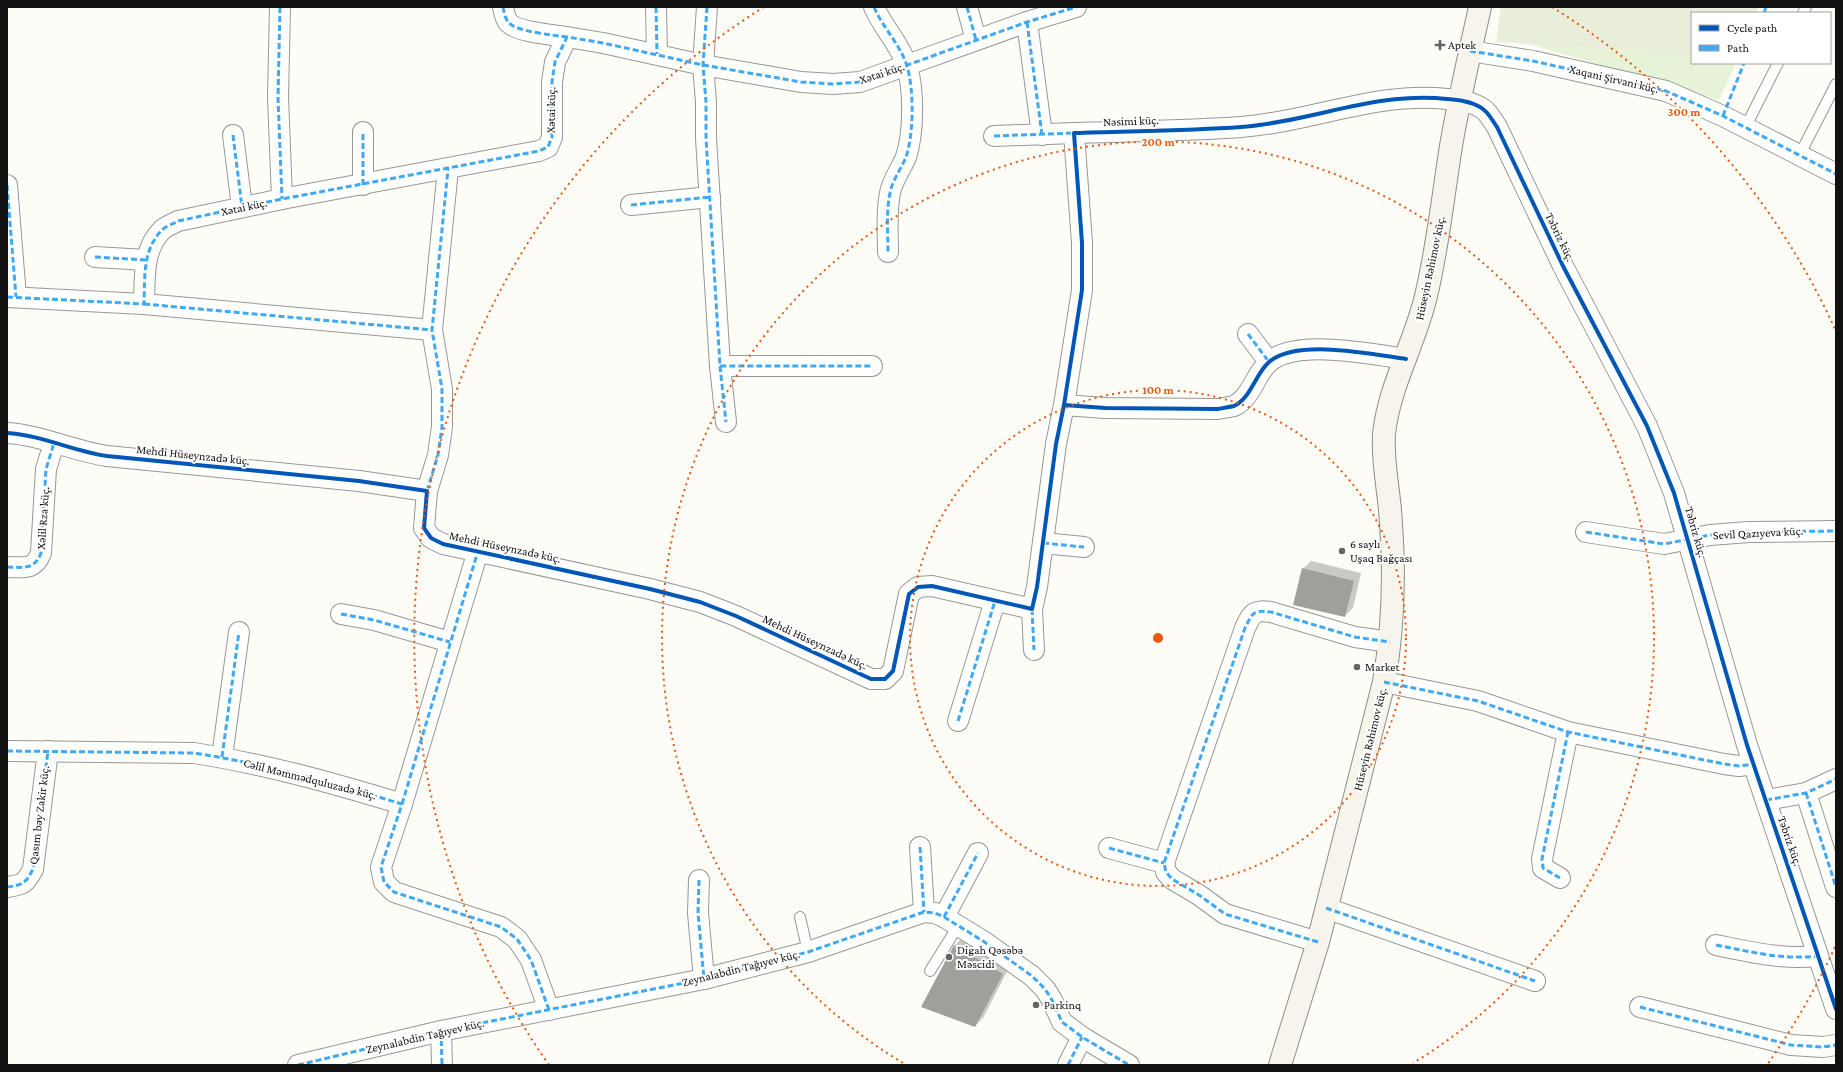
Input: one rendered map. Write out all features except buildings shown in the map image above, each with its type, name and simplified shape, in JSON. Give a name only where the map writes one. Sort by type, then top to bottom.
[{"type":"main road","name":"Hüseyin Rəhimov küç.","points":[[1280,1065],[1318,942],[1384,682],[1390,642],[1394,558],[1384,436],[1392,393],[1406,359],[1427,290],[1435,255],[1452,144],[1480,7]]},
{"type":"street","points":[[280,7],[278,97],[282,199]]},
{"type":"street","points":[[503,7],[504,14],[508,22],[516,27],[567,37]]},
{"type":"street","points":[[656,7],[657,54]]},
{"type":"street","points":[[707,7],[703,65],[720,366],[726,422]]},
{"type":"street","points":[[874,7],[898,46],[907,66],[911,87],[911,135],[906,157],[890,192],[887,221],[888,252]]},
{"type":"street","points":[[967,7],[976,40]]},
{"type":"street","name":"Xətai küç.","points":[[144,304],[146,260],[154,239],[163,229],[178,221],[282,199],[540,151],[548,147],[552,137],[552,82],[555,62],[567,37],[657,54],[703,65],[800,82],[833,84],[860,82],[1027,22],[1076,7]]},
{"type":"street","points":[[1027,22],[1042,135]]},
{"type":"street","name":"Xaqani Şirvani küç.","points":[[1470,51],[1533,61],[1666,91],[1723,116],[1836,174]]},
{"type":"street","name":"Nəsimi küç.","points":[[994,136],[1242,127],[1286,121],[1380,101],[1423,97],[1460,100]]},
{"type":"street","name":"Təbriz küç.","points":[[1460,100],[1480,107],[1488,114],[1497,127],[1563,266],[1647,426],[1674,493],[1753,764],[1836,1009]]},
{"type":"street","points":[[363,132],[363,185]]},
{"type":"street","points":[[1034,650],[1032,609],[1043,543],[1056,444],[1064,405],[1082,290],[1082,243],[1074,133]]},
{"type":"street","points":[[233,135],[242,207]]},
{"type":"street","points":[[427,491],[438,455],[444,407],[432,330],[448,169]]},
{"type":"street","points":[[7,185],[12,297],[144,304],[432,330]]},
{"type":"street","points":[[631,205],[710,197]]},
{"type":"street","points":[[95,257],[146,260]]},
{"type":"street","points":[[1248,334],[1269,362]]},
{"type":"street","points":[[1064,405],[1128,408],[1218,409],[1234,406],[1242,399],[1260,371],[1269,362],[1282,353],[1333,350],[1406,359]]},
{"type":"street","points":[[720,366],[872,366]]},
{"type":"street","name":"Mehdi Hüseynzadə küç.","points":[[7,433],[34,437],[90,454],[359,481],[427,491],[424,528],[431,538],[443,544],[650,589],[700,602],[736,616],[871,679],[885,679],[893,671],[909,594],[918,587],[932,586],[1032,609]]},
{"type":"street","name":"Xəlil Rza küç.","points":[[7,567],[31,567],[38,562],[41,553],[46,468],[54,443]]},
{"type":"street","name":"Sevil Qazıyeva küç.","points":[[1586,532],[1664,544],[1674,543],[1688,538],[1749,532],[1836,531]]},
{"type":"street","points":[[1043,543],[1084,547]]},
{"type":"street","points":[[478,552],[402,804],[380,867],[384,882],[394,892],[501,927],[517,939],[531,960],[549,1010]]},
{"type":"street","points":[[958,721],[995,601]]},
{"type":"street","points":[[1318,942],[1225,914],[1200,895],[1172,879],[1166,872],[1164,863],[1243,635],[1252,614],[1259,610],[1271,612],[1355,636],[1390,642]]},
{"type":"street","points":[[341,614],[374,620],[450,642]]},
{"type":"street","points":[[222,757],[239,632]]},
{"type":"street","points":[[1384,682],[1478,701],[1568,732],[1724,764],[1739,766],[1753,764]]},
{"type":"street","points":[[1560,878],[1543,868],[1542,859],[1568,732]]},
{"type":"street","name":"Cəlil Məmmədquluzadə küç.","points":[[7,751],[194,753],[222,757],[325,780],[402,804]]},
{"type":"street","name":"Qasım bəy Zakir küç.","points":[[7,887],[20,885],[28,880],[33,869],[48,751]]},
{"type":"street","points":[[1766,800],[1806,793],[1836,779]]},
{"type":"street","points":[[1806,793],[1836,887]]},
{"type":"street","points":[[920,847],[924,912],[935,913],[951,922],[982,941],[1032,976],[1045,989],[1062,1022],[1082,1037],[1129,1065]]},
{"type":"street","points":[[1109,848],[1164,863]]},
{"type":"street","points":[[951,922],[978,853]]},
{"type":"street","points":[[699,880],[698,913],[704,979]]},
{"type":"street","points":[[1326,908],[1535,981]]},
{"type":"street","name":"Zeynalabdin Tağıyev küç.","points":[[298,1065],[319,1063],[441,1031],[704,979],[808,952],[924,912]]},
{"type":"street","points":[[1716,945],[1778,957],[1798,959],[1818,956]]},
{"type":"street","points":[[1640,1007],[1790,1045],[1836,1045]]},
{"type":"street","points":[[441,1031],[442,1065]]},
{"type":"street","points":[[1068,1065],[1082,1037]]},
{"type":"lane","points":[[1745,128],[1777,64]]},
{"type":"lane","points":[[1799,156],[1836,84]]},
{"type":"lane","points":[[800,917],[808,952]]},
{"type":"lane","points":[[930,971],[951,922]]},
{"type":"green space","points":[[1501,7],[1758,7],[1756,12],[1691,12],[1691,56],[1627,50],[1496,42]]},
{"type":"green space","points":[[1529,44],[1627,50],[1691,56],[1691,64],[1736,64],[1719,100]]},
{"type":"marked path","points":[[280,7],[278,97],[282,199]]},
{"type":"marked path","points":[[503,7],[507,20],[512,25],[527,31],[567,37]]},
{"type":"marked path","points":[[656,7],[657,54]]},
{"type":"marked path","points":[[707,7],[703,65],[720,366],[872,366]]},
{"type":"marked path","points":[[874,7],[904,58],[909,76],[912,99],[912,124],[909,147],[906,157],[891,188],[889,200],[888,252]]},
{"type":"marked path","points":[[967,7],[976,40]]},
{"type":"marked path","points":[[7,297],[144,304],[146,265],[151,246],[162,230],[178,221],[282,199],[539,151],[548,147],[552,137],[552,82],[555,62],[567,37],[603,43],[703,65],[801,82],[833,84],[860,82],[1027,22],[1076,7]]},
{"type":"marked path","points":[[1764,12],[1766,7]]},
{"type":"marked path","points":[[1027,22],[1042,135]]},
{"type":"marked path","points":[[1470,51],[1533,61],[1666,91],[1723,116],[1836,174]]},
{"type":"marked path","points":[[1723,116],[1744,64]]},
{"type":"marked path","points":[[363,132],[363,185]]},
{"type":"marked path","points":[[994,136],[1074,133]]},
{"type":"marked path","points":[[233,135],[242,207]]},
{"type":"marked path","points":[[427,491],[438,455],[442,427],[442,389],[432,330],[448,169]]},
{"type":"marked path","points":[[7,185],[16,297]]},
{"type":"marked path","points":[[631,205],[710,197]]},
{"type":"marked path","points":[[95,257],[146,260]]},
{"type":"marked path","points":[[144,304],[432,330]]},
{"type":"marked path","points":[[1248,334],[1269,362]]},
{"type":"marked path","points":[[720,366],[726,422]]},
{"type":"marked path","points":[[7,567],[27,567],[35,563],[41,553],[46,469],[54,443]]},
{"type":"marked path","points":[[1586,532],[1664,544],[1710,535],[1749,532],[1836,531]]},
{"type":"marked path","points":[[1043,543],[1084,547]]},
{"type":"marked path","points":[[402,804],[478,551]]},
{"type":"marked path","points":[[958,721],[995,601]]},
{"type":"marked path","points":[[1032,609],[1034,650]]},
{"type":"marked path","points":[[1318,942],[1225,914],[1199,895],[1172,879],[1166,872],[1164,863],[1245,628],[1254,613],[1260,611],[1271,612],[1355,637],[1390,642]]},
{"type":"marked path","points":[[341,614],[374,620],[450,642]]},
{"type":"marked path","points":[[222,757],[239,632]]},
{"type":"marked path","points":[[1384,682],[1478,701],[1568,732],[1724,764],[1739,766],[1753,764]]},
{"type":"marked path","points":[[1560,878],[1543,868],[1542,859],[1568,732]]},
{"type":"marked path","points":[[7,751],[194,753],[220,757],[299,775],[402,804],[381,867],[384,882],[394,892],[501,927],[517,939],[531,960],[549,1010]]},
{"type":"marked path","points":[[7,887],[20,884],[26,880],[33,869],[48,751]]},
{"type":"marked path","points":[[1766,800],[1806,793],[1836,779]]},
{"type":"marked path","points":[[1806,793],[1836,887]]},
{"type":"marked path","points":[[920,847],[924,912]]},
{"type":"marked path","points":[[1109,848],[1164,863]]},
{"type":"marked path","points":[[944,917],[978,853]]},
{"type":"marked path","points":[[699,880],[698,913],[704,979]]},
{"type":"marked path","points":[[1326,908],[1535,981]]},
{"type":"marked path","points":[[298,1065],[441,1031],[704,979],[808,952],[924,912],[935,913],[944,917],[983,941],[1032,976],[1045,989],[1062,1022],[1082,1037],[1129,1065]]},
{"type":"marked path","points":[[1716,945],[1754,953],[1780,956],[1818,956]]},
{"type":"marked path","points":[[1640,1007],[1791,1045],[1823,1047],[1836,1045]]},
{"type":"marked path","points":[[441,1031],[442,1065]]},
{"type":"marked path","points":[[1068,1065],[1082,1037]]},
{"type":"cycle path","points":[[1064,405],[1082,290],[1082,243],[1074,133],[1241,127],[1267,124],[1395,99],[1447,99],[1472,103],[1483,109],[1490,116],[1497,127],[1563,266],[1647,426],[1674,493],[1747,745],[1836,1009]]},
{"type":"cycle path","points":[[7,433],[20,434],[82,451],[107,456],[359,481],[427,491],[424,528],[431,538],[443,544],[650,589],[700,602],[736,616],[871,679],[885,679],[893,671],[909,594],[918,587],[932,586],[1032,609],[1037,587],[1056,444],[1064,405],[1105,408],[1218,409],[1234,406],[1245,398],[1268,363],[1280,355],[1314,349],[1354,351],[1406,359]]},
{"type":"place","name":"Aptek","points":[[1440,45]]},
{"type":"place","name":"6 saylı Uşaq Bağçası","points":[[1342,551]]},
{"type":"place","name":"Market","points":[[1357,667]]},
{"type":"place","name":"Digah Qəsəbə Məscidi","points":[[949,957]]},
{"type":"place","name":"Parkinq","points":[[1036,1005]]}]
